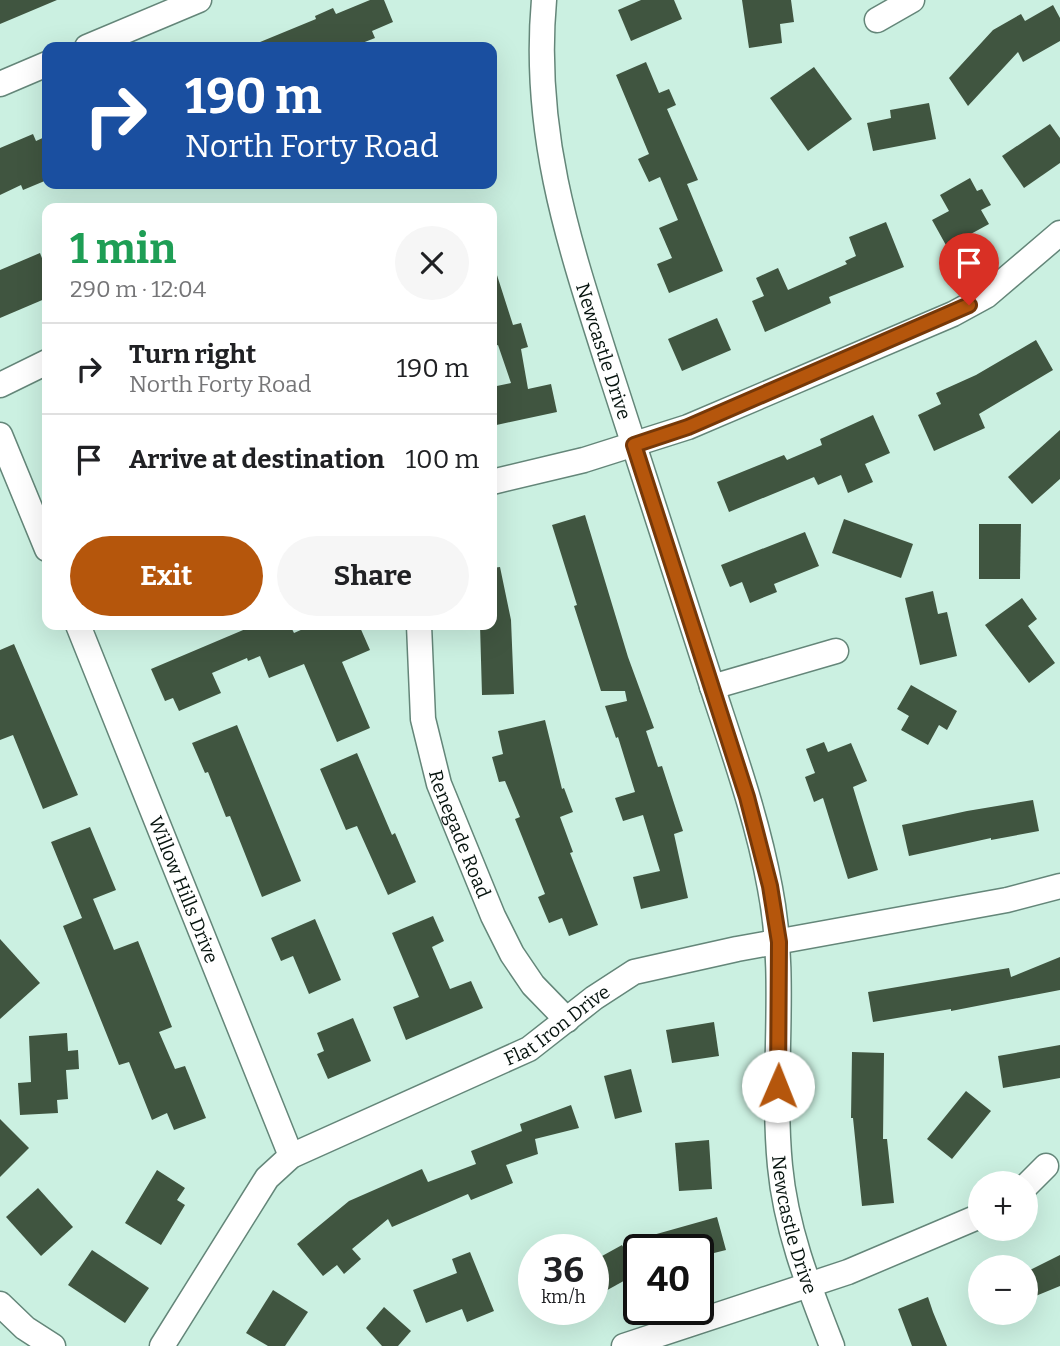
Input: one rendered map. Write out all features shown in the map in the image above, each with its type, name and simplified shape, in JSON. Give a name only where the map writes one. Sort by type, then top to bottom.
[{"type":"street","points":[[100,42],[200,0]]},
{"type":"street","name":"Newcastle Drive","points":[[544,0],[542,49],[545,114],[557,195],[582,282],[760,842],[770,886],[779,942],[777,1111],[785,1206],[793,1240],[832,1346]]},
{"type":"street","points":[[877,20],[912,0]]},
{"type":"street","points":[[0,84],[42,66]]},
{"type":"street","points":[[497,481],[584,460],[688,427],[953,314],[986,296],[1060,233]]},
{"type":"street","points":[[0,385],[42,364]]},
{"type":"street","points":[[0,435],[42,538]]},
{"type":"street","name":"Willow Hills Drive","points":[[89,630],[291,1156]]},
{"type":"street","name":"Renegade Road","points":[[419,630],[423,719],[439,784],[493,916],[512,954],[533,985],[567,1020]]},
{"type":"street","points":[[712,687],[836,651]]},
{"type":"street","name":"Flat Iron Drive","points":[[162,1346],[267,1178],[291,1156],[529,1049],[611,986],[634,972],[657,965],[1007,900],[1060,887]]},
{"type":"street","points":[[1038,1174],[1046,1166]]},
{"type":"street","points":[[624,1346],[848,1272],[968,1221]]},
{"type":"street","points":[[0,1304],[25,1328],[53,1346]]},
{"type":"building","points":[[0,0],[57,0],[0,24]]},
{"type":"building","points":[[370,0],[384,0],[393,22],[372,31],[375,38],[365,42],[260,42],[316,19],[315,16],[333,8],[336,14]]},
{"type":"building","points":[[641,0],[674,0],[682,19],[631,41],[618,10]]},
{"type":"building","points":[[742,0],[791,0],[794,22],[780,24],[782,43],[749,48]]},
{"type":"building","points":[[1053,5],[1060,18],[1060,41],[1023,62],[1018,52],[968,106],[949,78],[993,30],[1021,14],[1025,21]]},
{"type":"building","points":[[646,62],[659,93],[669,89],[676,105],[667,109],[698,180],[687,184],[723,271],[669,293],[657,264],[672,258],[659,228],[678,220],[660,177],[649,182],[638,159],[649,154],[616,75]]},
{"type":"building","points":[[814,67],[852,119],[808,151],[770,98]]},
{"type":"building","points":[[929,103],[936,139],[873,151],[867,123],[891,118],[890,110]]},
{"type":"building","points":[[1050,124],[1060,138],[1060,163],[1024,188],[1002,156]]},
{"type":"building","points":[[33,134],[36,141],[42,138],[42,182],[23,190],[21,185],[0,195],[0,148]]},
{"type":"building","points":[[970,178],[977,191],[982,189],[991,205],[981,210],[989,224],[947,247],[932,220],[949,211],[940,195]]},
{"type":"building","points":[[886,222],[904,267],[829,297],[831,303],[765,332],[752,301],[764,296],[756,278],[778,268],[788,290],[847,264],[845,261],[856,256],[849,237]]},
{"type":"building","points":[[40,253],[42,300],[0,318],[0,270]]},
{"type":"building","points":[[497,275],[513,325],[521,323],[528,347],[521,349],[528,389],[551,384],[557,412],[497,425],[497,386],[511,383],[498,345]]},
{"type":"building","points":[[717,318],[731,350],[682,371],[668,339]]},
{"type":"building","points":[[1036,340],[1053,370],[979,414],[985,428],[934,451],[918,415],[941,404],[936,393],[976,375]]},
{"type":"building","points":[[873,415],[890,453],[865,464],[873,482],[848,493],[841,475],[818,485],[814,477],[729,512],[717,482],[784,455],[787,460],[822,445],[820,439]]},
{"type":"building","points":[[1060,430],[1060,479],[1032,504],[1008,477]]},
{"type":"building","points":[[585,515],[628,657],[654,728],[646,731],[658,767],[662,766],[683,831],[674,834],[688,898],[641,909],[633,877],[660,871],[643,815],[623,821],[615,798],[635,792],[605,706],[627,701],[625,691],[601,691],[552,525]]},
{"type":"building","points":[[844,519],[913,544],[901,578],[832,553]]},
{"type":"building","points":[[979,524],[1021,524],[1020,579],[979,579]]},
{"type":"building","points":[[805,532],[819,566],[774,584],[777,592],[750,603],[742,582],[730,587],[721,565]]},
{"type":"building","points":[[497,567],[500,567],[511,620],[514,694],[482,695],[480,630],[497,630]]},
{"type":"building","points":[[933,591],[938,614],[947,612],[957,656],[920,665],[905,598]]},
{"type":"building","points":[[1022,598],[1037,619],[1028,626],[1055,663],[1029,683],[985,625]]},
{"type":"building","points":[[243,630],[292,630],[294,633],[301,630],[361,630],[370,650],[342,662],[370,728],[337,742],[304,664],[269,678],[260,656],[248,661],[247,658],[212,673],[221,693],[179,711],[173,698],[165,701],[151,669]]},
{"type":"building","points":[[14,644],[78,795],[43,809],[13,735],[0,740],[0,650]]},
{"type":"building","points":[[911,685],[957,711],[947,730],[939,725],[928,745],[901,730],[909,716],[897,709]]},
{"type":"building","points":[[545,720],[562,789],[564,788],[573,812],[560,817],[573,852],[570,853],[598,925],[569,936],[562,918],[549,923],[538,897],[545,894],[515,819],[520,817],[505,781],[499,782],[492,757],[503,754],[498,731]]},
{"type":"building","points":[[237,725],[301,881],[262,897],[230,816],[226,817],[208,772],[205,773],[192,743]]},
{"type":"building","points":[[824,742],[828,752],[851,743],[867,781],[853,787],[878,870],[848,879],[823,798],[814,802],[805,777],[815,773],[806,749]]},
{"type":"building","points":[[357,753],[392,835],[395,833],[416,882],[388,895],[357,826],[346,830],[320,769]]},
{"type":"building","points":[[1033,800],[1039,831],[991,838],[909,856],[902,825]]},
{"type":"building","points":[[90,827],[116,890],[93,899],[114,950],[138,941],[172,1027],[159,1032],[175,1069],[185,1066],[206,1118],[174,1130],[167,1113],[152,1120],[129,1062],[119,1065],[63,926],[82,918],[51,842]]},
{"type":"building","points":[[433,916],[444,941],[432,947],[450,989],[471,981],[483,1008],[406,1040],[393,1007],[419,997],[392,933]]},
{"type":"building","points":[[315,919],[341,980],[309,994],[293,956],[281,961],[271,938]]},
{"type":"building","points":[[0,939],[40,983],[0,1019]]},
{"type":"building","points":[[1060,957],[1060,990],[951,1011],[873,1022],[868,992],[1009,968],[1011,977]]},
{"type":"building","points":[[353,1018],[371,1061],[328,1079],[317,1054],[324,1051],[317,1033]]},
{"type":"building","points":[[714,1022],[719,1056],[672,1063],[666,1030]]},
{"type":"building","points":[[67,1033],[68,1051],[78,1050],[79,1069],[66,1070],[68,1099],[57,1100],[58,1113],[20,1115],[18,1083],[31,1082],[29,1036]]},
{"type":"building","points":[[1060,1045],[1060,1078],[1003,1088],[998,1056]]},
{"type":"building","points":[[852,1052],[884,1053],[883,1139],[887,1139],[894,1203],[862,1206],[851,1118]]},
{"type":"building","points":[[631,1069],[642,1112],[615,1119],[604,1076]]},
{"type":"building","points":[[966,1091],[991,1111],[952,1159],[927,1139]]},
{"type":"building","points":[[571,1105],[579,1128],[535,1139],[538,1154],[506,1165],[513,1183],[471,1200],[468,1194],[392,1227],[388,1219],[352,1249],[361,1259],[344,1274],[337,1265],[323,1276],[297,1244],[349,1201],[422,1169],[428,1182],[476,1164],[471,1151],[522,1131],[520,1124]]},
{"type":"building","points":[[0,1119],[29,1148],[0,1177]]},
{"type":"building","points":[[709,1140],[712,1189],[679,1191],[675,1143]]},
{"type":"building","points":[[157,1170],[185,1188],[177,1200],[185,1205],[161,1245],[125,1223]]},
{"type":"building","points":[[38,1188],[73,1227],[41,1256],[6,1217]]},
{"type":"building","points":[[717,1217],[726,1250],[714,1253],[714,1234],[657,1234]]},
{"type":"building","points":[[623,1247],[623,1281],[609,1289],[609,1252]]},
{"type":"building","points":[[92,1250],[149,1288],[125,1323],[68,1285]]},
{"type":"building","points":[[470,1252],[494,1311],[467,1322],[462,1309],[426,1323],[413,1290],[457,1273],[452,1259]]},
{"type":"building","points":[[1060,1255],[1060,1286],[1038,1295],[1038,1266]]},
{"type":"building","points":[[273,1290],[308,1312],[285,1346],[268,1346],[246,1333]]},
{"type":"building","points":[[928,1297],[947,1346],[912,1346],[898,1309]]},
{"type":"building","points":[[384,1307],[411,1331],[398,1346],[382,1346],[366,1328]]},
{"type":"route","points":[[778,1086],[779,942],[770,886],[747,797],[634,445],[688,427],[969,305]]}]
